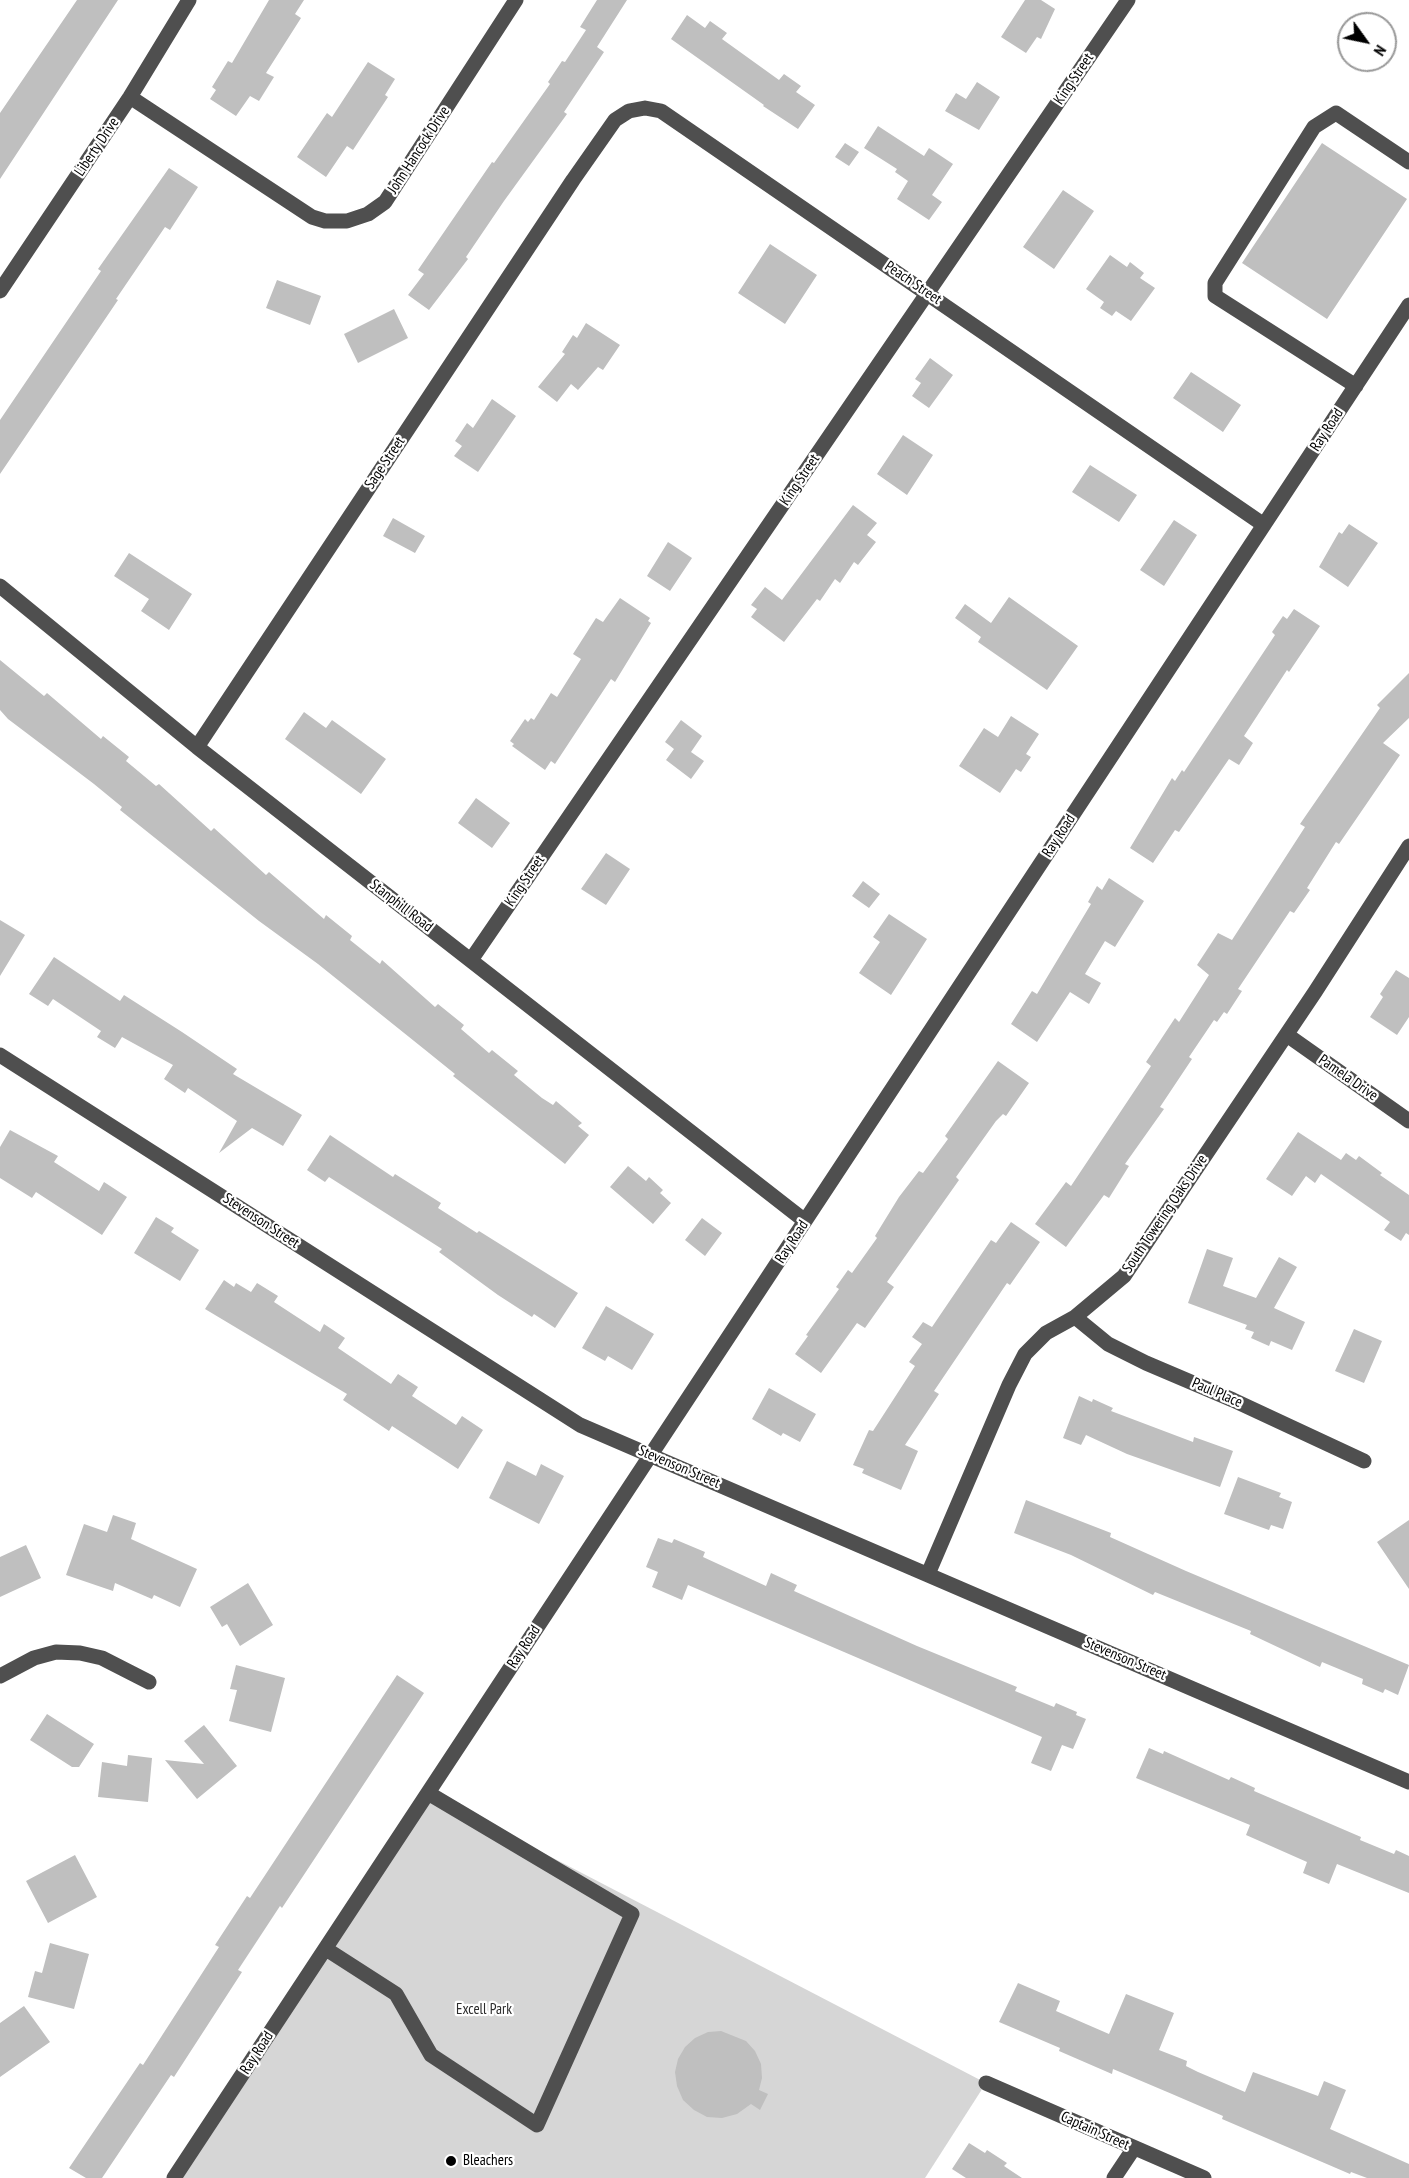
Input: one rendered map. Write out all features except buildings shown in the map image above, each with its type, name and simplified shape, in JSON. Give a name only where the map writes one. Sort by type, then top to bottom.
[{"type":"street","name":"Liberty Drive","points":[[0,291],[130,97],[189,0]]},
{"type":"street","name":"John Hancock Drive","points":[[130,97],[312,217],[325,221],[347,221],[368,214],[385,202],[516,0]]},
{"type":"street","name":"King Street","points":[[471,960],[1128,0]]},
{"type":"street","name":"Peach Street","points":[[573,180],[615,120],[645,108],[661,111],[1264,525]]},
{"type":"street","points":[[1356,386],[1215,296],[1215,283],[1314,127],[1336,113],[1409,162]]},
{"type":"street","name":"Sage Street","points":[[197,747],[573,180]]},
{"type":"street","name":"Ray Road","points":[[174,2178],[1409,306]]},
{"type":"street","name":"Stanphill Road","points":[[0,586],[197,747],[805,1221]]},
{"type":"street","name":"South Towering Oaks Drive","points":[[928,1574],[1009,1385],[1025,1354],[1046,1333],[1075,1317],[1124,1276],[1287,1035],[1409,846]]},
{"type":"street","name":"Pamela Drive","points":[[1287,1035],[1409,1121]]},
{"type":"street","name":"Stevenson Street","points":[[1,1057],[580,1425],[1409,1782]]},
{"type":"street","name":"Paul Place","points":[[1075,1317],[1108,1344],[1146,1363],[1233,1400],[1364,1461]]},
{"type":"street","points":[[0,1676],[34,1658],[56,1652],[80,1653],[102,1658],[149,1682]]},
{"type":"street","points":[[326,1949],[396,1994],[431,2055],[537,2125],[632,1914],[428,1793]]},
{"type":"street","name":"Captain Street","points":[[986,2083],[1204,2178]]},
{"type":"street","points":[[1114,2178],[1134,2148]]},
{"type":"green space","name":"Excell Park","points":[[428,1793],[986,2083],[925,2178],[174,2178]]},
{"type":"place","name":"Bleachers","points":[[451,2161]]}]
